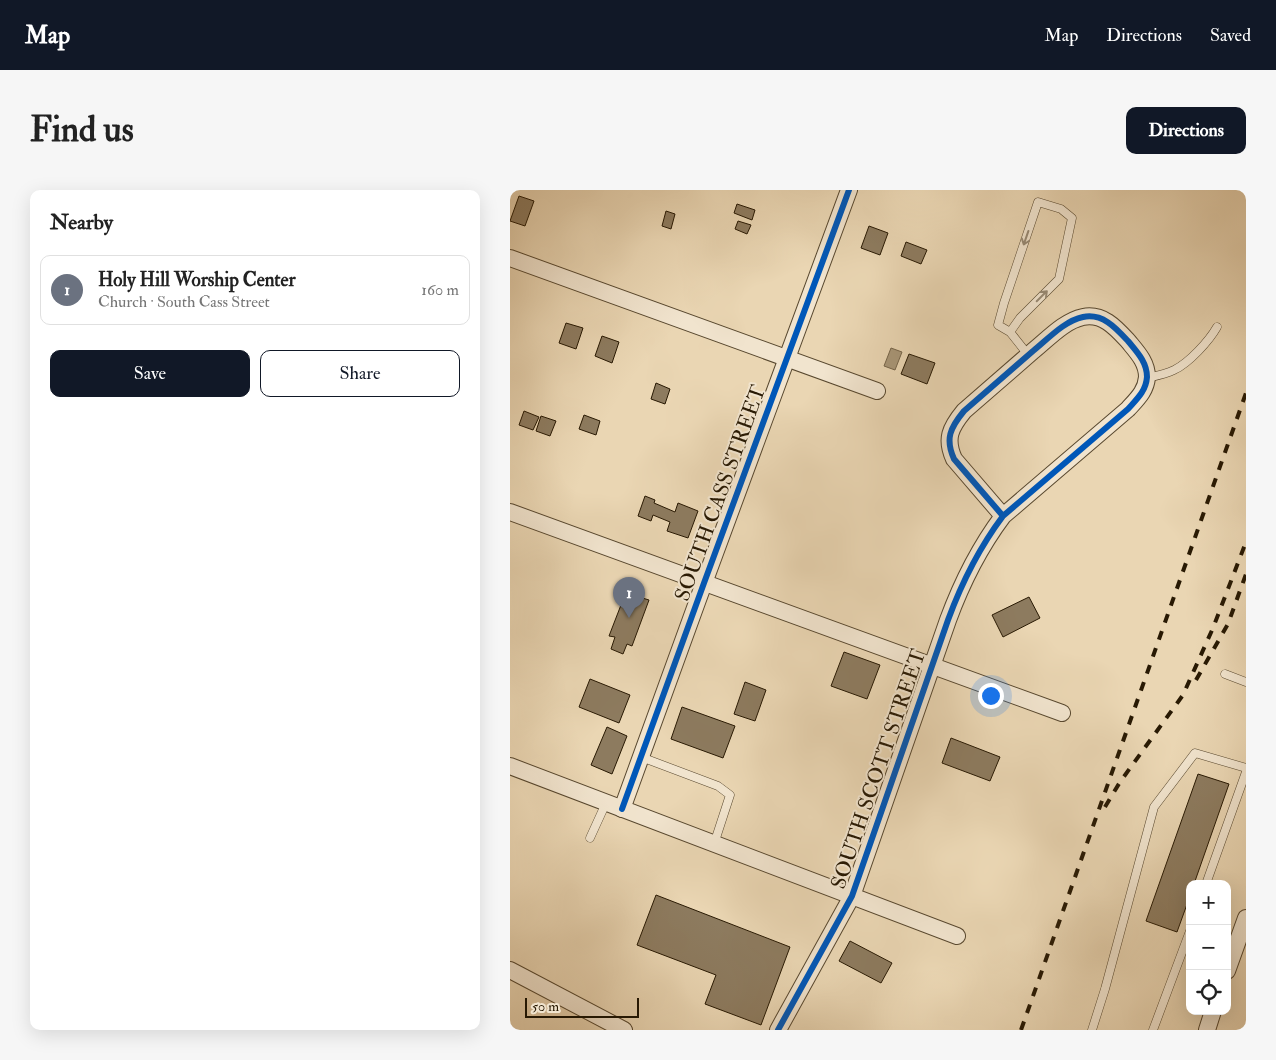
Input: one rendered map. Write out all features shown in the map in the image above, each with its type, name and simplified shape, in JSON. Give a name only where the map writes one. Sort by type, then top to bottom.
[{"type":"street","name":"SOUTH CASS STREET","points":[[622,809],[849,190]]},
{"type":"street","points":[[510,258],[877,391]]},
{"type":"street","points":[[1003,516],[954,459],[950,450],[951,430],[956,420],[964,411],[1058,330],[1083,317],[1095,316],[1115,326],[1140,355],[1146,366],[1147,378]]},
{"type":"street","name":"SOUTH SCOTT STREET","points":[[778,1030],[852,896],[948,620],[976,556],[1003,516],[1128,409],[1141,395],[1147,378]]},
{"type":"street","points":[[510,512],[1062,713]]},
{"type":"street","points":[[510,766],[957,936]]},
{"type":"street","points":[[1227,970],[1236,938],[1246,918]]},
{"type":"street","points":[[510,970],[624,1030]]},
{"type":"street","points":[[1207,1030],[1212,1015]]},
{"type":"lane","points":[[1010,332],[1020,318],[1059,278],[1072,218],[1061,209],[1038,202],[998,325],[1010,332],[1029,356]]},
{"type":"lane","points":[[1147,378],[1176,369],[1191,358],[1218,327]]},
{"type":"lane","points":[[1225,674],[1246,682]]},
{"type":"lane","points":[[1092,1030],[1105,989],[1154,807],[1195,753],[1246,770],[1207,880]]},
{"type":"lane","points":[[641,757],[718,786],[730,796],[714,844]]},
{"type":"lane","points":[[590,838],[606,803]]},
{"type":"lane","points":[[1153,1030],[1186,941]]},
{"type":"shaded area","points":[[891,348],[902,352],[895,370],[884,366]]},
{"type":"building","points":[[519,196],[534,201],[525,226],[510,221]]},
{"type":"building","points":[[737,204],[755,210],[752,220],[734,213]]},
{"type":"building","points":[[666,211],[675,214],[671,229],[662,226]]},
{"type":"building","points":[[738,221],[751,225],[747,234],[735,229]]},
{"type":"building","points":[[869,226],[888,233],[880,255],[861,248]]},
{"type":"building","points":[[906,242],[927,250],[921,264],[901,256]]},
{"type":"building","points":[[566,323],[583,328],[576,349],[559,343]]},
{"type":"building","points":[[602,336],[619,342],[612,363],[595,356]]},
{"type":"building","points":[[909,354],[935,363],[927,384],[901,374]]},
{"type":"building","points":[[656,383],[670,389],[665,404],[651,399]]},
{"type":"building","points":[[524,411],[539,417],[533,430],[519,425]]},
{"type":"building","points":[[584,415],[600,421],[596,435],[579,429]]},
{"type":"building","points":[[541,416],[556,421],[550,436],[536,431]]},
{"type":"building","points":[[645,496],[655,500],[654,503],[675,512],[678,503],[698,511],[688,538],[667,531],[670,522],[653,515],[651,521],[638,516]]},
{"type":"building","points":[[633,588],[641,591],[639,597],[649,600],[632,646],[627,644],[623,654],[611,649],[615,637],[609,636],[626,592],[631,594]]},
{"type":"building","points":[[1029,597],[1040,618],[1003,637],[992,615]]},
{"type":"building","points":[[844,652],[880,665],[867,699],[831,686]]},
{"type":"building","points":[[590,679],[630,695],[619,723],[579,707]]},
{"type":"building","points":[[745,682],[766,690],[755,721],[734,714]]},
{"type":"building","points":[[682,707],[735,726],[723,758],[671,739]]},
{"type":"building","points":[[607,727],[627,736],[612,774],[591,765]]},
{"type":"building","points":[[951,738],[1000,757],[990,781],[942,763]]},
{"type":"building","points":[[1198,774],[1229,784],[1195,880],[1186,880],[1186,907],[1177,932],[1146,921]]},
{"type":"building","points":[[656,895],[790,947],[761,1025],[705,1004],[716,975],[637,945]]},
{"type":"building","points":[[850,941],[892,963],[881,983],[839,961]]},
{"type":"railway","points":[[1021,1030],[1246,393]]},
{"type":"railway","points":[[1105,807],[1120,782],[1183,695],[1213,628],[1246,542]]},
{"type":"railway","points":[[1196,680],[1228,624],[1246,574]]},
{"type":"cycle path","points":[[622,809],[849,190]]},
{"type":"cycle path","points":[[778,1030],[852,896],[948,620],[965,579],[979,553],[1003,516],[1128,409],[1145,386],[1147,372],[1141,358],[1119,331],[1103,319],[1090,316],[1083,317],[1063,326],[964,411],[952,428],[950,445],[954,459],[1003,516]]},
{"type":"place","name":"Holy Hill Worship Center","points":[[629,618]]}]
